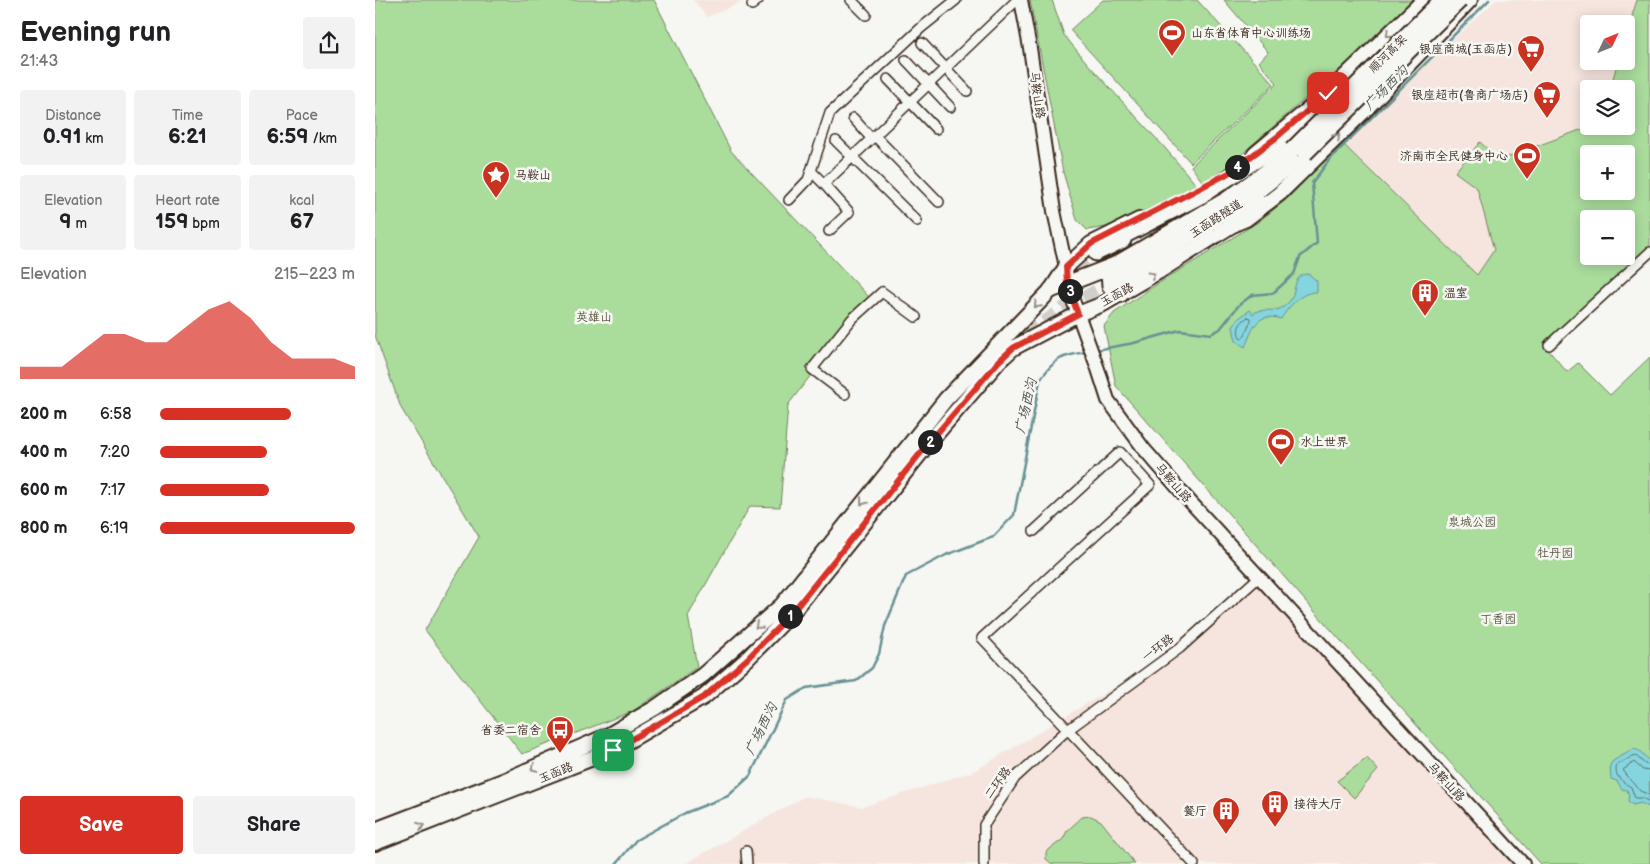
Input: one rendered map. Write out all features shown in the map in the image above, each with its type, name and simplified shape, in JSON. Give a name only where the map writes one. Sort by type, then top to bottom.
[{"type":"highway","name":"顺河高架","points":[[1299,151],[1441,0]]},
{"type":"highway","name":"顺河高架","points":[[1299,151],[1460,0]]},
{"type":"highway","points":[[1114,244],[1127,234],[1202,194],[1289,138],[1305,125],[1316,111],[1318,102]]},
{"type":"highway","points":[[1051,290],[1115,265],[1228,199],[1299,151],[1300,165],[1232,226],[1213,231],[1142,267]]},
{"type":"highway","name":"玉函路隧道","points":[[1096,253],[1299,151]]},
{"type":"highway","name":"玉函路隧道","points":[[1121,286],[1142,267],[1250,197],[1299,151]]},
{"type":"highway","points":[[1115,265],[1109,272],[1110,286],[1116,291],[1121,286]]},
{"type":"main road","name":"马鞍山路","points":[[1021,0],[1054,211],[1066,267],[1067,284],[1108,400],[1144,449],[1259,578],[1523,864]]},
{"type":"main road","name":"玉函路","points":[[375,830],[503,781],[607,736],[655,708],[703,675],[782,605],[946,399],[1051,290],[1066,267],[1091,244],[1229,173],[1277,137],[1318,102],[1424,0]]},
{"type":"main road","name":"玉函路","points":[[375,844],[613,750],[704,697],[747,659],[791,614],[927,445],[999,361],[1013,348],[1078,314],[1103,304],[1121,286],[1246,220],[1279,194],[1470,0]]},
{"type":"main road","points":[[1362,60],[1389,84]]},
{"type":"street","points":[[851,0],[865,15]]},
{"type":"street","points":[[789,200],[807,180],[830,114],[921,28],[956,0]]},
{"type":"street","points":[[824,184],[1017,0]]},
{"type":"street","points":[[922,43],[967,91]]},
{"type":"street","points":[[906,60],[950,107]]},
{"type":"street","points":[[888,79],[936,129]]},
{"type":"street","points":[[853,118],[939,202]]},
{"type":"street","points":[[836,141],[917,221]]},
{"type":"street","points":[[811,171],[849,212],[829,231]]},
{"type":"street","points":[[1549,345],[1650,252]]},
{"type":"street","points":[[845,394],[812,369],[853,319],[882,292],[916,317]]},
{"type":"street","points":[[1034,531],[1120,452],[1150,485],[982,638],[1066,730],[1194,864]]},
{"type":"street","name":"一环路","points":[[1066,730],[1180,648],[1259,578]]},
{"type":"street","name":"二环路","points":[[984,864],[984,825],[1015,778],[1066,730]]},
{"type":"street","points":[[746,851],[747,864]]},
{"type":"shaded area","points":[[693,0],[747,0],[707,17]]},
{"type":"shaded area","points":[[1496,0],[1637,0],[1632,15],[1580,15],[1580,70],[1615,70],[1613,80],[1580,80],[1580,130],[1499,160],[1455,172],[1477,188],[1494,250],[1477,275],[1341,142]]},
{"type":"shaded area","points":[[1255,581],[1522,864],[685,864],[805,796],[862,807],[974,771],[1131,677]]},
{"type":"green space","name":"英雄山","points":[[375,0],[654,0],[731,151],[870,298],[788,405],[780,507],[750,506],[688,616],[697,667],[633,711],[522,754],[425,630],[479,537],[401,408],[375,335]]},
{"type":"green space","points":[[1030,0],[1052,0],[1064,35],[1199,188],[1107,227],[1087,230],[1077,220],[1063,172]]},
{"type":"green space","name":"山东省体育中心训练场","points":[[1103,0],[1197,0],[1274,84],[1191,163],[1070,30]]},
{"type":"green space","points":[[1224,0],[1417,0],[1320,94],[1315,90],[1209,183],[1204,184],[1191,166],[1277,83],[1259,62],[1268,52]]},
{"type":"green space","name":"泉城公园","points":[[1637,0],[1650,0],[1650,247],[1635,261],[1635,210],[1580,210],[1580,265],[1631,265],[1544,345],[1567,372],[1578,363],[1610,395],[1650,357],[1650,864],[1541,864],[1116,386],[1104,326],[1114,313],[1151,288],[1258,222],[1288,198],[1341,142],[1477,275],[1494,250],[1477,188],[1455,172],[1480,142],[1499,160],[1580,130],[1580,135],[1635,135],[1635,80],[1613,80],[1615,70],[1635,70],[1635,15],[1632,15]]},
{"type":"green space","points":[[1367,758],[1378,770],[1354,798],[1337,781]]},
{"type":"green space","points":[[1091,816],[1101,821],[1135,864],[1052,864],[1046,859],[1046,852],[1063,839],[1067,831],[1082,817]]},
{"type":"water","points":[[1306,274],[1317,281],[1317,292],[1311,292],[1301,297],[1287,310],[1281,319],[1266,317],[1257,323],[1245,347],[1236,341],[1233,327],[1239,318],[1250,310],[1253,314],[1261,310],[1274,310],[1284,306],[1289,302],[1299,278]]},
{"type":"water","points":[[1634,749],[1641,752],[1650,762],[1649,807],[1641,803],[1633,805],[1628,801],[1629,795],[1627,790],[1622,789],[1617,781],[1611,779],[1610,765],[1613,761]]},
{"type":"waterway","name":"广场西沟","points":[[1096,350],[1134,343],[1180,330],[1211,334],[1220,329],[1239,305],[1252,295],[1273,293],[1294,274],[1300,257],[1317,243],[1312,183],[1330,159],[1489,0]]},
{"type":"waterway","name":"广场西沟","points":[[616,864],[636,840],[685,813],[728,796],[750,776],[787,700],[806,688],[856,681],[872,668],[879,654],[885,626],[906,576],[946,555],[993,537],[1014,515],[1040,380],[1059,359],[1086,352]]},
{"type":"tunnel","points":[[1058,287],[1096,253]]},
{"type":"tunnel","points":[[1026,337],[1064,309],[1121,279]]},
{"type":"tunnel","points":[[664,714],[700,690],[772,626]]},
{"type":"place","name":"山东省体育中心训练场","points":[[1172,57]]},
{"type":"place","name":"银座商城(玉函店)","points":[[1531,73]]},
{"type":"place","name":"银座超市(鲁商广场店)","points":[[1547,119]]},
{"type":"place","name":"济南市全民健身中心","points":[[1527,180]]},
{"type":"place","name":"马鞍山","points":[[496,199]]},
{"type":"place","name":"温室","points":[[1425,317]]},
{"type":"place","name":"水上世界","points":[[1281,466]]},
{"type":"place","name":"省委二宿舍","points":[[560,754]]},
{"type":"place","name":"接待大厅","points":[[1275,828]]},
{"type":"place","name":"餐厅","points":[[1226,835]]},
{"type":"route","points":[[613,750],[704,697],[747,659],[791,614],[927,445],[999,361],[1013,348],[1078,314],[1067,284],[1066,267],[1083,250],[1091,244],[1229,173],[1277,137],[1328,93]]},
{"type":"park label","name":"牡丹园","points":[[1555,553]]},
{"type":"park label","name":"丁香园","points":[[1498,619]]}]
